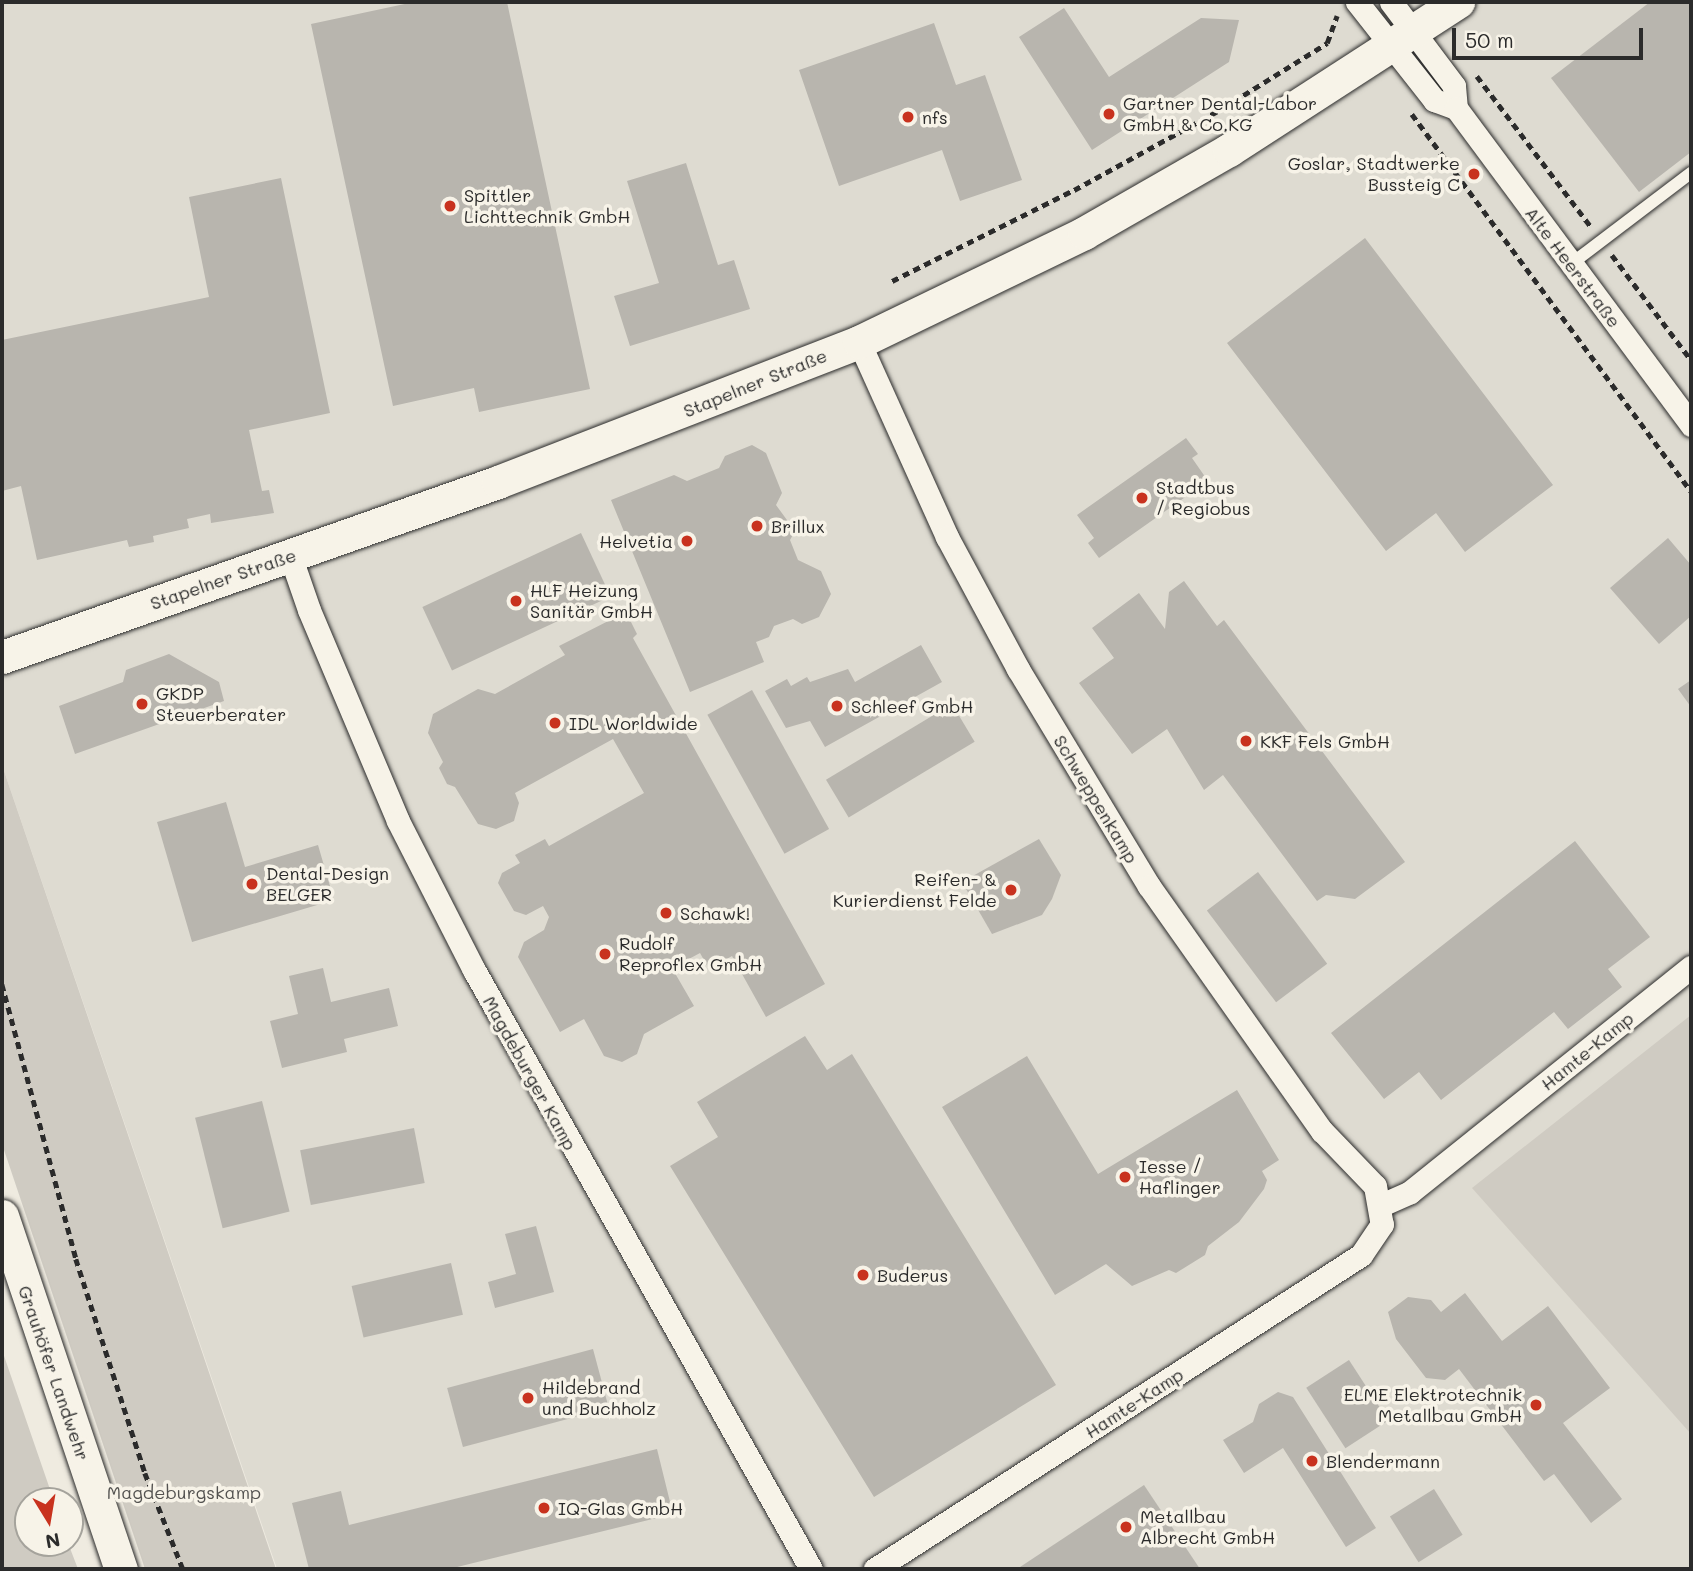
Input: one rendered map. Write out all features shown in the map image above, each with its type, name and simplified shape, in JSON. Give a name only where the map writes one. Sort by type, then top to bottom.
[{"type":"street","name":"Alte Heerstraße","points":[[1391,2],[1403,40]]},
{"type":"street","name":"Stapelner Straße","points":[[2,657],[510,478],[859,342],[1084,233],[1403,40],[1458,2]]},
{"type":"street","name":"Alte Heerstraße","points":[[1351,12],[1403,40],[1454,86],[1456,108],[1691,425]]},
{"type":"street","name":"Schweppenkamp","points":[[859,342],[947,537],[1024,681],[1149,886],[1322,1131],[1375,1186],[1381,1215]]},
{"type":"street","name":"Magdeburger Kamp","points":[[290,555],[398,821],[474,970],[811,1569]]},
{"type":"street","name":"Hamte-Kamp","points":[[875,1569],[1361,1255],[1381,1215],[1691,967]]},
{"type":"street","name":"Grauhöfer Landwehr","points":[[2,1216],[121,1569]]},
{"type":"lane","points":[[1571,264],[1691,173]]},
{"type":"path","points":[[892,281],[1074,190],[1223,108],[1327,43],[1339,12],[1351,12]]},
{"type":"path","points":[[1473,70],[1691,360]]},
{"type":"path","points":[[1405,106],[1691,491]]},
{"type":"path","points":[[2,984],[76,1259],[145,1473],[183,1569]]},
{"type":"shaded area","points":[[2,2],[1691,2],[1691,1569],[277,1569],[2,765]]},
{"type":"green space","name":"Magdeburgskamp","points":[[2,765],[276,1569],[145,1569],[2,1144]]},
{"type":"green space","points":[[1691,1015],[1691,1434],[1472,1188]]},
{"type":"green space","points":[[2,1350],[49,1487],[14,1487],[14,1557],[73,1557],[78,1569],[2,1569]]},
{"type":"building","name":"Spittler Lichttechnik GmbH","points":[[414,2],[507,2],[590,389],[479,412],[474,388],[393,406],[311,24]]},
{"type":"building","points":[[1650,2],[1691,2],[1691,152],[1639,192],[1551,78]]},
{"type":"building","name":"Gartner Dental-Labor GmbH & Co.KG","points":[[1064,8],[1109,77],[1201,18],[1239,20],[1229,62],[1092,150],[1019,37]]},
{"type":"building","name":"nfs","points":[[934,23],[956,85],[985,75],[1022,180],[960,201],[942,150],[839,186],[799,70]]},
{"type":"building","name":"Spittler Lichttechnik GmbH","points":[[686,163],[718,265],[734,260],[750,309],[630,346],[614,296],[659,283],[627,181]]},
{"type":"building","points":[[281,178],[330,413],[249,430],[262,491],[269,490],[274,513],[211,523],[210,514],[187,519],[189,528],[153,536],[154,542],[129,547],[127,540],[37,560],[21,486],[2,491],[2,340],[209,297],[189,197]]},
{"type":"building","points":[[1365,238],[1553,485],[1465,552],[1436,513],[1386,551],[1227,343]]},
{"type":"building","name":"Stadtbus / Regiobus","points":[[1186,438],[1198,454],[1192,458],[1208,481],[1099,558],[1088,543],[1094,538],[1077,515]]},
{"type":"building","points":[[752,445],[766,453],[782,493],[776,505],[795,531],[790,540],[798,560],[821,571],[831,594],[819,617],[802,624],[793,619],[774,626],[769,637],[756,642],[764,662],[690,692],[611,500],[674,475],[687,481],[719,468],[725,456]]},
{"type":"building","name":"HLF Heizung Sanitär GmbH","points":[[581,533],[611,596],[452,670],[422,607]]},
{"type":"building","points":[[1668,538],[1691,565],[1691,616],[1659,644],[1610,588]]},
{"type":"building","name":"KKF Fels GmbH","points":[[1184,581],[1217,626],[1224,620],[1405,862],[1355,899],[1326,895],[1317,901],[1223,775],[1204,790],[1167,729],[1132,754],[1079,683],[1114,658],[1092,628],[1139,593],[1165,629],[1169,592]]},
{"type":"building","name":"Schawk!","points":[[626,612],[637,634],[633,638],[825,984],[766,1017],[732,956],[709,969],[700,953],[672,968],[694,1006],[644,1034],[637,1054],[622,1062],[604,1056],[584,1019],[560,1032],[518,957],[524,942],[544,930],[549,917],[543,906],[526,915],[514,911],[498,883],[502,873],[520,863],[515,855],[545,839],[549,846],[644,793],[613,739],[515,793],[519,803],[514,821],[496,829],[478,824],[455,787],[447,784],[439,768],[443,762],[428,733],[433,714],[478,689],[495,694],[565,655],[559,646]]},
{"type":"building","name":"Schleef GmbH","points":[[921,645],[942,682],[825,747],[810,721],[786,728],[765,691],[787,679],[791,686],[807,677],[810,682],[848,669],[855,682]]},
{"type":"building","name":"GKDP Steuerberater","points":[[169,654],[219,682],[224,701],[75,754],[59,706],[123,682],[126,670]]},
{"type":"building","points":[[1691,680],[1691,707],[1678,689]]},
{"type":"building","points":[[752,690],[829,829],[784,854],[707,715]]},
{"type":"building","points":[[952,704],[975,742],[849,817],[826,780]]},
{"type":"building","name":"Dental-Design BELGER","points":[[226,802],[245,867],[318,845],[334,900],[192,942],[157,822]]},
{"type":"building","name":"Reifen- & Kurierdienst Felde","points":[[1039,839],[1061,875],[1052,899],[1042,915],[992,934],[962,882]]},
{"type":"building","points":[[1575,841],[1650,937],[1608,969],[1622,987],[1568,1029],[1554,1012],[1441,1100],[1419,1072],[1384,1099],[1331,1033]]},
{"type":"building","points":[[1258,872],[1327,964],[1276,1002],[1207,911]]},
{"type":"building","points":[[323,968],[331,1002],[389,988],[398,1026],[344,1039],[347,1052],[282,1068],[270,1021],[298,1014],[289,976]]},
{"type":"building","name":"Buderus","points":[[805,1036],[827,1070],[852,1054],[1056,1385],[874,1497],[670,1166],[718,1137],[697,1102]]},
{"type":"building","name":"Iesse / Haflinger","points":[[1027,1056],[1098,1174],[1237,1090],[1279,1160],[1262,1171],[1267,1180],[1264,1189],[1239,1222],[1208,1246],[1205,1255],[1176,1273],[1169,1270],[1132,1286],[1106,1264],[1055,1295],[942,1107]]},
{"type":"building","points":[[262,1101],[290,1212],[223,1228],[195,1118]]},
{"type":"building","points":[[414,1128],[425,1183],[311,1205],[300,1150]]},
{"type":"building","points":[[536,1226],[554,1292],[495,1308],[488,1282],[516,1274],[505,1234]]},
{"type":"building","points":[[451,1263],[463,1315],[364,1338],[352,1286]]},
{"type":"building","name":"ELME Elektrotechnik Metallbau GmbH","points":[[1465,1293],[1502,1341],[1548,1306],[1610,1388],[1563,1423],[1622,1499],[1591,1523],[1554,1474],[1544,1481],[1459,1369],[1445,1380],[1426,1378],[1396,1339],[1388,1312],[1408,1297],[1431,1300],[1441,1312]]},
{"type":"building","name":"Hildebrand und Buchholz","points":[[593,1349],[609,1408],[463,1447],[447,1388]]},
{"type":"building","points":[[1349,1360],[1388,1420],[1345,1448],[1306,1388]]},
{"type":"building","name":"Blendermann","points":[[1278,1392],[1293,1397],[1376,1528],[1346,1547],[1283,1448],[1244,1473],[1223,1440],[1253,1422],[1259,1404]]},
{"type":"building","name":"IQ-Glas GmbH","points":[[657,1449],[673,1514],[449,1569],[309,1569],[292,1503],[341,1491],[349,1525]]},
{"type":"building","name":"Metallbau Albrecht GmbH","points":[[1144,1485],[1200,1569],[1017,1569]]},
{"type":"building","points":[[1434,1489],[1463,1535],[1419,1562],[1390,1517]]},
{"type":"place","name":"Gartner Dental-Labor GmbH & Co.KG","points":[[1109,114]]},
{"type":"place","name":"nfs","points":[[908,117]]},
{"type":"place","name":"Goslar, Stadtwerke Bussteig C","points":[[1474,174]]},
{"type":"place","name":"Spittler Lichttechnik GmbH","points":[[450,206]]},
{"type":"place","name":"Stadtbus / Regiobus","points":[[1142,498]]},
{"type":"place","name":"Brillux","points":[[757,526]]},
{"type":"place","name":"Helvetia","points":[[687,541]]},
{"type":"place","name":"HLF Heizung Sanitär GmbH","points":[[516,601]]},
{"type":"place","name":"GKDP Steuerberater","points":[[142,704]]},
{"type":"place","name":"Schleef GmbH","points":[[837,706]]},
{"type":"place","name":"IDL Worldwide","points":[[555,723]]},
{"type":"place","name":"KKF Fels GmbH","points":[[1246,741]]},
{"type":"place","name":"Dental-Design BELGER","points":[[252,884]]},
{"type":"place","name":"Reifen- & Kurierdienst Felde","points":[[1011,890]]},
{"type":"place","name":"Schawk!","points":[[666,913]]},
{"type":"place","name":"Rudolf Reproflex GmbH","points":[[605,954]]},
{"type":"place","name":"Iesse / Haflinger","points":[[1125,1177]]},
{"type":"place","name":"Buderus","points":[[863,1275]]},
{"type":"place","name":"Hildebrand und Buchholz","points":[[528,1398]]},
{"type":"place","name":"ELME Elektrotechnik Metallbau GmbH","points":[[1536,1405]]},
{"type":"place","name":"Blendermann","points":[[1312,1461]]},
{"type":"place","name":"IQ-Glas GmbH","points":[[544,1508]]},
{"type":"place","name":"Metallbau Albrecht GmbH","points":[[1126,1527]]}]
